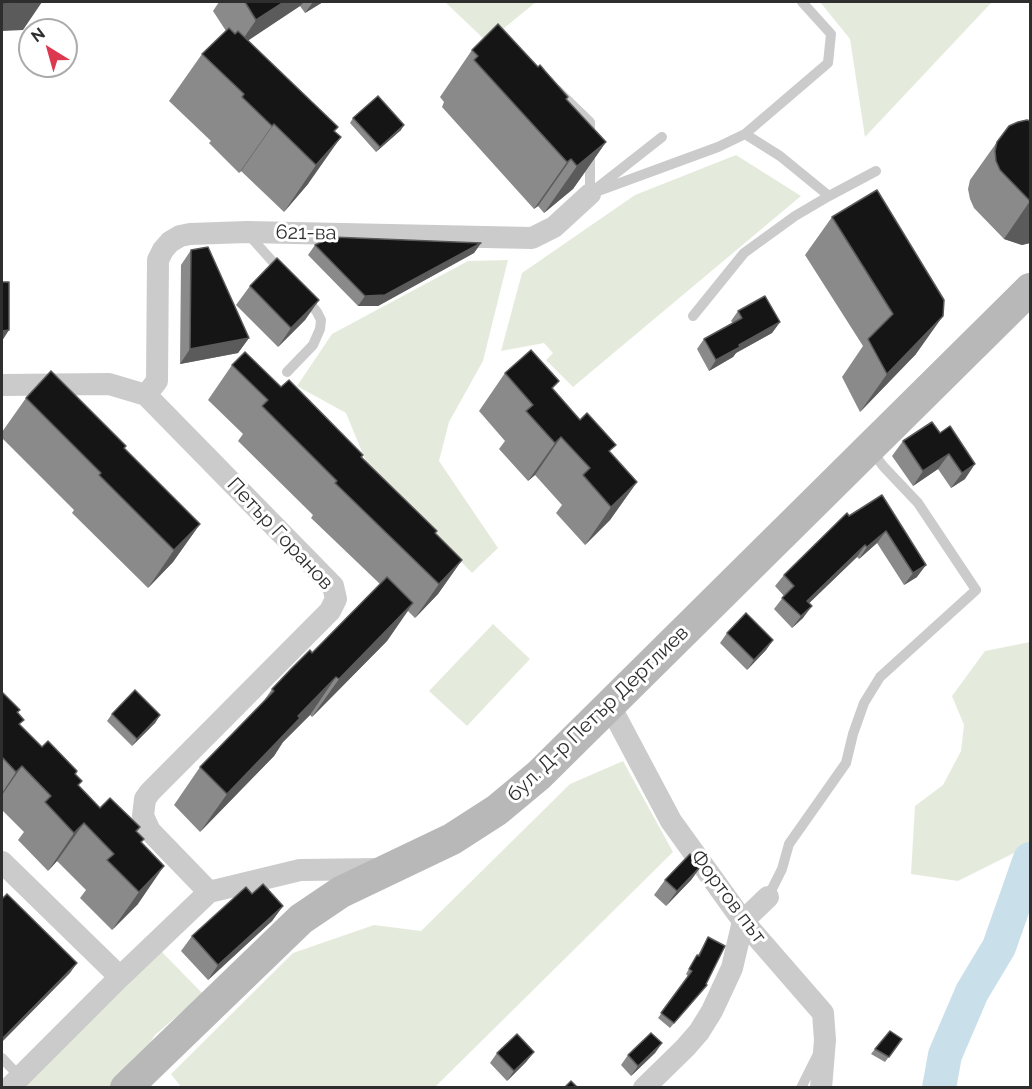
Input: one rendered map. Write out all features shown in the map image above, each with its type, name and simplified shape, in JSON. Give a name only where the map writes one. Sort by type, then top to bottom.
[{"type":"main road","name":"бул. Д-р Петър Дертлиев","points":[[140,1079],[301,919],[342,891],[452,839],[497,810],[539,775],[1030,289]]},
{"type":"street","name":"621-ва","points":[[146,395],[157,381],[158,260],[170,242],[180,236],[247,232],[532,238],[554,226],[590,194]]},
{"type":"street","name":"Петър Горанов","points":[[2,385],[109,384],[146,395],[329,581],[336,592],[334,605],[330,611],[145,799],[143,816],[150,831],[209,892]]},
{"type":"street","name":"Фортов път","points":[[610,706],[671,821],[743,921],[823,1013],[825,1040],[821,1088]]},
{"type":"street","points":[[3,866],[120,977]]},
{"type":"street","points":[[15,1082],[209,892],[300,870],[387,868]]},
{"type":"street","points":[[644,1088],[699,1032],[712,1011],[732,968],[743,921],[768,897]]},
{"type":"lane","points":[[590,194],[718,147],[745,134],[828,63],[831,34],[802,2]]},
{"type":"lane","points":[[552,87],[590,122],[590,194]]},
{"type":"lane","points":[[745,134],[780,156],[830,196]]},
{"type":"lane","points":[[590,194],[662,137]]},
{"type":"lane","points":[[693,316],[744,253],[795,216],[876,171]]},
{"type":"lane","points":[[247,232],[317,312],[321,320],[313,345],[287,372]]},
{"type":"lane","points":[[768,897],[782,869],[789,844],[846,763],[864,703],[880,677],[976,590],[918,503],[883,466],[870,448]]},
{"type":"lane","points":[[801,1088],[825,1040]]},
{"type":"lane","points":[[2,1058],[15,1082]]},
{"type":"green space","points":[[445,2],[536,2],[487,42]]},
{"type":"green space","points":[[820,2],[992,2],[865,137],[850,39]]},
{"type":"green space","points":[[736,155],[801,196],[573,387],[546,360],[553,353],[544,343],[501,351],[522,273],[635,195]]},
{"type":"green space","points":[[508,260],[483,361],[449,422],[439,461],[498,548],[472,573],[367,464],[346,413],[297,386],[332,334],[468,261]]},
{"type":"green space","points":[[493,624],[530,659],[467,726],[429,691]]},
{"type":"green space","points":[[1030,642],[1030,845],[958,881],[911,874],[915,806],[943,785],[961,751],[964,725],[952,696],[985,651]]},
{"type":"green space","points":[[623,761],[673,852],[435,1087],[181,1087],[171,1074],[293,953],[374,925],[421,931],[570,784]]},
{"type":"green space","points":[[161,951],[203,994],[155,1035],[136,1065],[112,1087],[24,1088]]},
{"type":"building","points":[[2,2],[42,2],[2,4]]},
{"type":"building","points":[[245,2],[284,2],[256,20]]},
{"type":"building","points":[[498,24],[538,67],[540,65],[568,97],[566,99],[606,142],[577,166],[571,159],[567,162],[474,60],[478,56],[472,50]]},
{"type":"building","points":[[229,28],[235,34],[238,31],[338,127],[334,131],[341,137],[316,165],[242,97],[244,94],[202,54]]},
{"type":"building","points":[[378,96],[404,125],[380,147],[353,118]]},
{"type":"building","points":[[1030,121],[1030,201],[1000,170],[995,151],[997,142],[1009,126]]},
{"type":"building","points":[[877,190],[944,300],[943,316],[887,374],[868,339],[893,314],[832,217]]},
{"type":"building","points":[[331,237],[481,243],[385,295],[365,296],[315,245]]},
{"type":"building","points":[[208,247],[249,338],[190,349],[191,250]]},
{"type":"building","points":[[277,258],[319,300],[291,328],[250,286]]},
{"type":"building","points":[[2,282],[9,282],[9,330],[2,331]]},
{"type":"building","points":[[765,296],[780,322],[716,360],[704,339],[742,318],[738,311]]},
{"type":"building","points":[[531,350],[559,381],[552,388],[580,420],[587,413],[616,445],[609,451],[637,482],[611,507],[583,475],[590,468],[561,437],[555,443],[526,411],[533,405],[505,373]]},
{"type":"building","points":[[245,352],[281,387],[289,380],[363,455],[361,457],[437,531],[435,533],[462,560],[439,584],[335,483],[337,481],[262,406],[268,400],[232,365]]},
{"type":"building","points":[[51,371],[200,524],[174,550],[26,398]]},
{"type":"building","points":[[932,422],[940,433],[950,426],[975,464],[962,473],[949,454],[923,471],[903,441]]},
{"type":"building","points":[[882,495],[926,565],[913,573],[886,531],[867,547],[865,545],[807,601],[812,606],[801,616],[782,598],[794,586],[784,575],[847,513],[849,516]]},
{"type":"building","points":[[387,577],[413,603],[339,679],[336,677],[298,716],[300,718],[227,794],[200,767],[274,691],[272,689],[291,669],[310,650],[312,653]]},
{"type":"building","points":[[746,613],[773,640],[754,660],[727,633]]},
{"type":"building","points":[[135,690],[160,715],[137,739],[112,714]]},
{"type":"building","points":[[2,692],[20,710],[17,712],[24,720],[19,724],[42,747],[48,741],[77,771],[75,774],[82,781],[78,785],[100,808],[110,798],[140,827],[136,831],[144,839],[141,842],[164,866],[139,892],[107,860],[114,854],[84,823],[74,833],[45,802],[51,796],[22,766],[16,772],[2,757]]},
{"type":"building","points":[[690,854],[702,865],[677,891],[665,880]]},
{"type":"building","points":[[263,884],[283,906],[218,965],[192,936],[246,887],[252,894]]},
{"type":"building","points":[[7,894],[77,963],[2,1039],[2,899]]},
{"type":"building","points":[[708,937],[725,946],[707,985],[674,1023],[661,1013],[692,971],[689,969],[697,955],[699,956]]},
{"type":"building","points":[[890,1031],[902,1039],[889,1057],[875,1049]]},
{"type":"building","points":[[651,1033],[662,1043],[638,1066],[628,1055]]},
{"type":"building","points":[[517,1034],[534,1052],[514,1071],[497,1053]]},
{"type":"building","points":[[571,1081],[578,1088],[564,1088]]},
{"type":"waterway","points":[[939,1088],[945,1055],[972,992],[999,947],[1030,859]]}]
